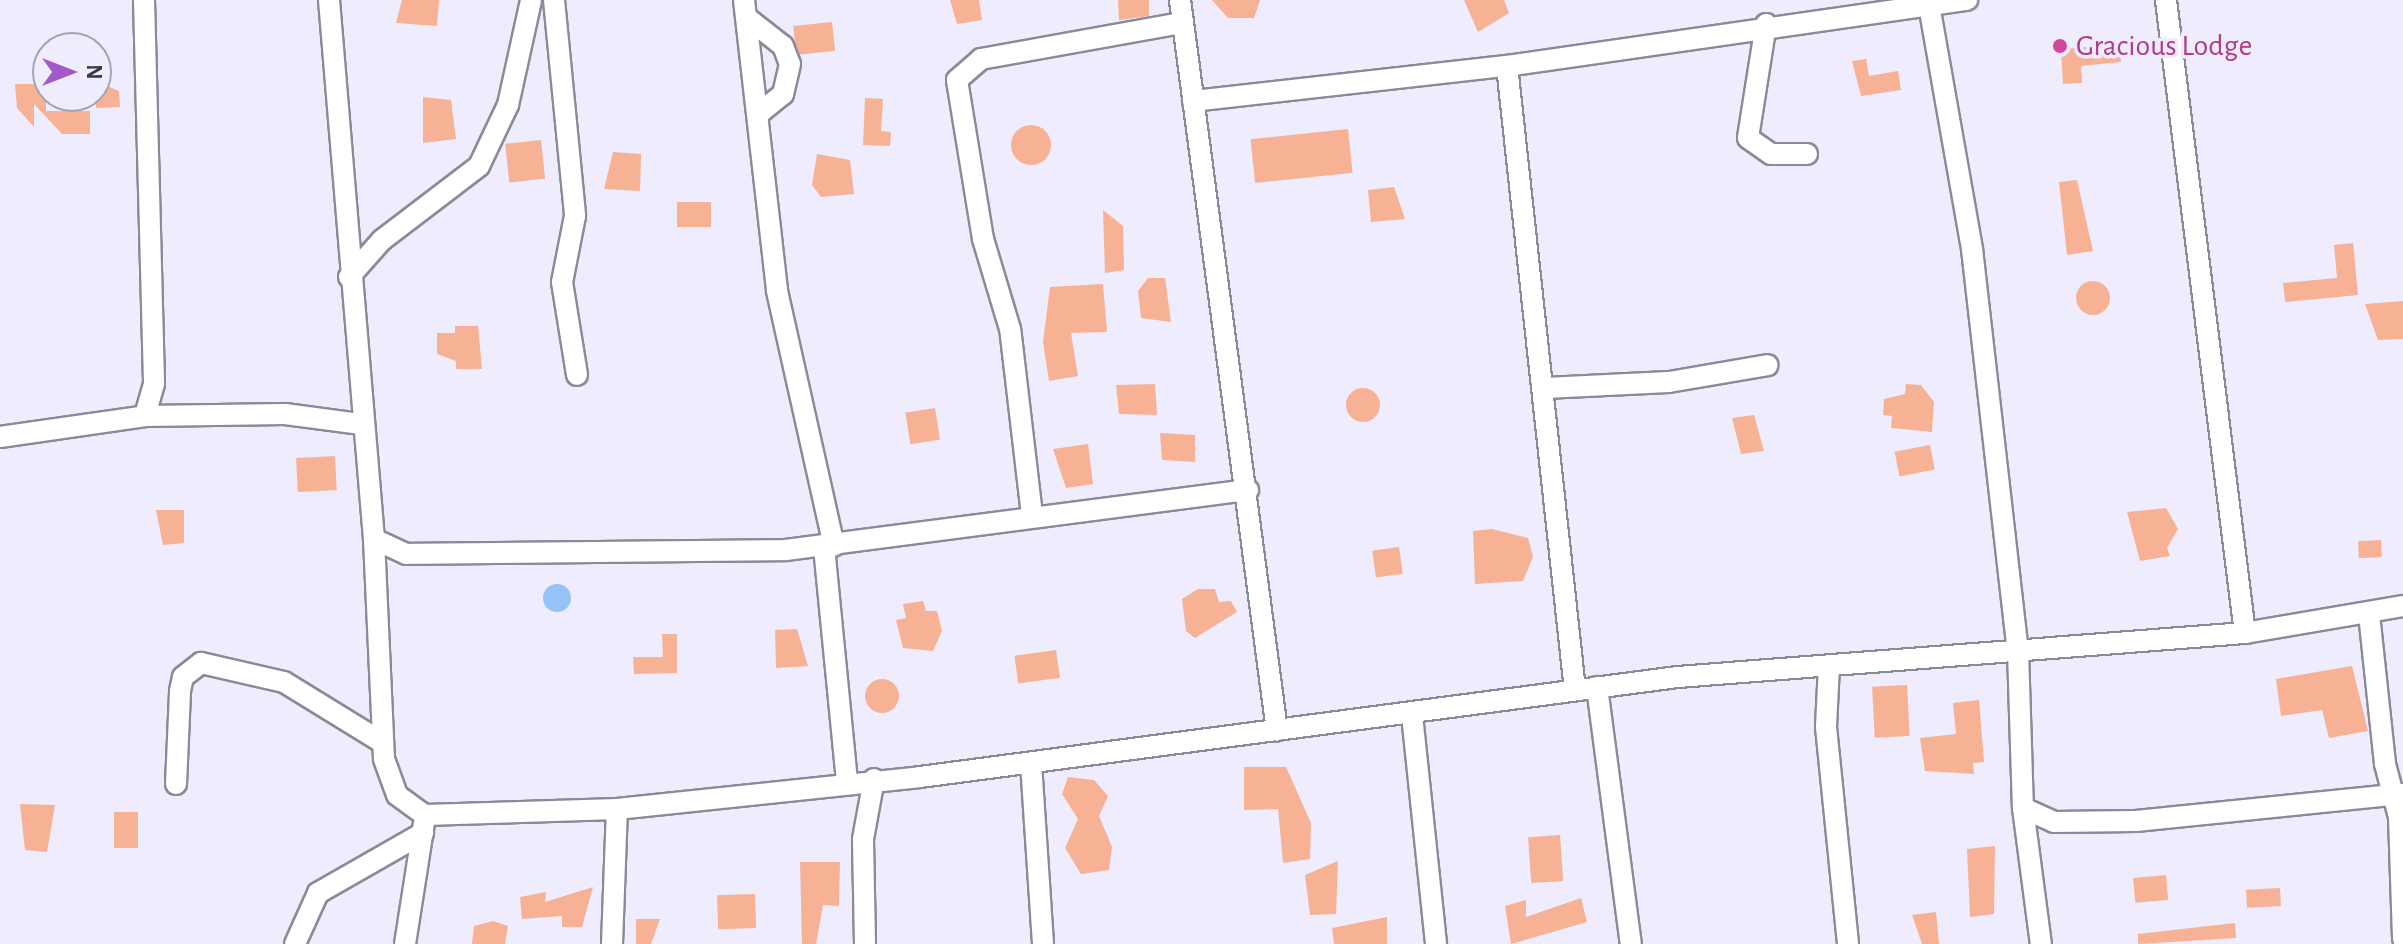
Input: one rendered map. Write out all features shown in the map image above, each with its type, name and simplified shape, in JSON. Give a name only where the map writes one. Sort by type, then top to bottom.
[{"type":"street","points":[[144,0],[154,384],[145,416]]},
{"type":"street","points":[[329,0],[361,424],[374,539],[383,743],[389,782],[424,824],[405,944]]},
{"type":"street","points":[[349,277],[382,240],[479,166],[508,105],[531,0]]},
{"type":"street","points":[[554,0],[575,216],[562,282],[577,375]]},
{"type":"street","points":[[1180,0],[1248,490],[1277,731]]},
{"type":"street","points":[[1193,101],[1507,66],[1766,24],[1967,0]]},
{"type":"street","points":[[2166,0],[2245,633]]},
{"type":"street","points":[[1929,5],[1972,249],[2018,651],[2023,808],[2041,944]]},
{"type":"street","points":[[745,9],[777,291],[829,547],[847,780]]},
{"type":"street","points":[[745,9],[783,46],[790,64],[783,94],[757,115]]},
{"type":"street","points":[[1032,515],[1010,329],[983,239],[957,80],[981,59],[1182,23]]},
{"type":"street","points":[[1766,24],[1748,138],[1771,154],[1807,154]]},
{"type":"street","points":[[1507,66],[1545,388],[1575,690]]},
{"type":"street","points":[[1545,388],[1669,382],[1768,365]]},
{"type":"street","points":[[0,437],[145,416],[285,414],[361,424]]},
{"type":"street","points":[[374,539],[406,554],[829,547],[1032,515],[1248,490]]},
{"type":"street","points":[[295,944],[318,893],[424,824],[617,809],[847,780],[1031,763],[1412,715],[1597,687],[1829,665],[2245,633],[2403,606]]},
{"type":"street","points":[[2369,614],[2397,794],[2403,939]]},
{"type":"street","points":[[176,784],[180,691],[191,666],[201,663],[284,682],[383,743]]},
{"type":"street","points":[[1829,665],[1826,727],[1848,944]]},
{"type":"street","points":[[1597,687],[1631,944]]},
{"type":"street","points":[[1412,715],[1436,944]]},
{"type":"street","points":[[1031,763],[1043,944]]},
{"type":"street","points":[[865,944],[863,839],[874,779]]},
{"type":"street","points":[[2023,808],[2054,822],[2136,821],[2397,794]]},
{"type":"street","points":[[612,944],[617,809]]},
{"type":"water","points":[[557,584],[567,588],[571,598],[567,608],[557,612],[547,608],[543,598],[547,588]]},
{"type":"building","points":[[402,0],[439,0],[437,26],[396,23]]},
{"type":"building","points":[[950,0],[979,0],[982,20],[957,24]]},
{"type":"building","points":[[1118,0],[1149,0],[1149,16],[1119,20]]},
{"type":"building","points":[[1212,0],[1260,0],[1254,18],[1228,18]]},
{"type":"building","points":[[1464,0],[1504,0],[1509,13],[1478,32]]},
{"type":"building","points":[[832,22],[835,51],[796,55],[793,26]]},
{"type":"building","points":[[2119,44],[2121,62],[2081,66],[2082,83],[2063,84],[2061,49]]},
{"type":"building","points":[[1866,59],[1869,76],[1898,71],[1901,90],[1861,96],[1852,61]]},
{"type":"building","points":[[15,84],[32,84],[34,127],[17,108]]},
{"type":"building","points":[[112,88],[119,91],[120,107],[112,107]]},
{"type":"building","points":[[423,97],[451,100],[456,139],[423,143]]},
{"type":"building","points":[[865,98],[883,99],[881,131],[891,132],[890,146],[863,145]]},
{"type":"building","points":[[41,112],[90,112],[90,134],[62,134]]},
{"type":"building","points":[[1031,125],[1045,131],[1051,145],[1045,159],[1031,165],[1017,159],[1011,145],[1017,131]]},
{"type":"building","points":[[1348,129],[1353,173],[1255,183],[1251,139]]},
{"type":"building","points":[[541,140],[545,179],[509,183],[505,144]]},
{"type":"building","points":[[613,152],[641,154],[640,191],[604,189]]},
{"type":"building","points":[[817,154],[850,160],[854,194],[821,197],[812,185]]},
{"type":"building","points":[[2077,180],[2093,251],[2067,255],[2059,182]]},
{"type":"building","points":[[1394,187],[1405,219],[1371,222],[1368,190]]},
{"type":"building","points":[[677,202],[711,202],[711,227],[677,227]]},
{"type":"building","points":[[1103,210],[1123,226],[1124,270],[1105,273]]},
{"type":"building","points":[[2353,243],[2358,295],[2285,302],[2283,283],[2337,278],[2334,245]]},
{"type":"building","points":[[1148,278],[1165,278],[1171,322],[1141,318],[1138,291]]},
{"type":"building","points":[[2093,281],[2105,286],[2110,298],[2105,310],[2093,315],[2081,310],[2076,298],[2081,286]]},
{"type":"building","points":[[1103,284],[1107,332],[1071,333],[1078,376],[1049,381],[1043,342],[1050,287]]},
{"type":"building","points":[[2403,301],[2403,339],[2378,340],[2365,304]]},
{"type":"building","points":[[455,326],[478,326],[482,369],[456,369],[456,361],[437,354],[437,333],[455,333]]},
{"type":"building","points":[[1155,384],[1157,415],[1119,414],[1116,385]]},
{"type":"building","points":[[1906,384],[1921,385],[1934,402],[1932,432],[1891,428],[1892,416],[1883,415],[1884,399],[1905,394]]},
{"type":"building","points":[[1363,388],[1375,393],[1380,405],[1375,417],[1363,422],[1351,417],[1346,405],[1351,393]]},
{"type":"building","points":[[935,408],[940,440],[910,444],[905,413]]},
{"type":"building","points":[[1754,415],[1764,451],[1741,454],[1732,418]]},
{"type":"building","points":[[1160,433],[1195,435],[1195,462],[1162,460]]},
{"type":"building","points":[[1088,444],[1093,484],[1066,488],[1053,449]]},
{"type":"building","points":[[1930,445],[1935,470],[1899,476],[1895,452]]},
{"type":"building","points":[[335,456],[337,490],[298,492],[296,458]]},
{"type":"building","points":[[2166,508],[2178,529],[2167,548],[2170,556],[2140,561],[2127,512]]},
{"type":"building","points":[[156,510],[184,510],[184,543],[163,545]]},
{"type":"building","points":[[1492,529],[1528,538],[1533,557],[1523,581],[1475,584],[1473,531]]},
{"type":"building","points":[[2381,540],[2382,557],[2359,558],[2358,541]]},
{"type":"building","points":[[1399,547],[1403,574],[1376,577],[1372,551]]},
{"type":"building","points":[[1198,589],[1215,589],[1219,602],[1231,601],[1237,612],[1195,638],[1186,631],[1182,599]]},
{"type":"building","points":[[923,601],[926,611],[937,611],[942,631],[933,651],[903,648],[896,620],[906,618],[903,604]]},
{"type":"building","points":[[797,629],[808,666],[776,668],[775,630]]},
{"type":"building","points":[[662,634],[677,634],[677,673],[634,674],[633,657],[663,657]]},
{"type":"building","points":[[1056,650],[1060,678],[1018,684],[1014,656]]},
{"type":"building","points":[[2352,666],[2368,731],[2329,738],[2322,710],[2281,716],[2276,679]]},
{"type":"building","points":[[882,679],[894,684],[899,696],[894,708],[882,713],[870,708],[865,696],[870,684]]},
{"type":"building","points":[[1907,685],[1910,736],[1875,738],[1872,687]]},
{"type":"building","points":[[1979,700],[1984,762],[1973,763],[1974,774],[1925,771],[1920,738],[1956,734],[1953,703]]},
{"type":"building","points":[[1244,767],[1286,767],[1311,823],[1310,859],[1283,863],[1278,809],[1244,810]]},
{"type":"building","points":[[1068,777],[1094,780],[1108,796],[1099,816],[1112,847],[1109,870],[1081,874],[1065,848],[1078,819],[1062,794]]},
{"type":"building","points":[[20,804],[55,805],[47,852],[25,850]]},
{"type":"building","points":[[114,812],[138,812],[138,848],[114,848]]},
{"type":"building","points":[[1560,835],[1563,881],[1531,883],[1528,837]]},
{"type":"building","points":[[1995,846],[1994,914],[1970,917],[1967,849]]},
{"type":"building","points":[[1338,861],[1336,914],[1310,915],[1305,875]]},
{"type":"building","points":[[800,862],[840,862],[839,906],[823,905],[816,944],[802,944]]},
{"type":"building","points":[[2166,875],[2168,900],[2135,903],[2133,878]]},
{"type":"building","points":[[593,887],[582,927],[562,927],[562,916],[522,919],[520,897],[546,892],[545,902]]},
{"type":"building","points":[[2280,888],[2281,906],[2247,908],[2246,890]]},
{"type":"building","points":[[755,894],[756,928],[718,929],[717,895]]},
{"type":"building","points":[[1581,898],[1587,922],[1511,944],[1505,906],[1526,900],[1526,917]]},
{"type":"building","points":[[1936,912],[1939,944],[1922,944],[1912,915]]},
{"type":"building","points":[[1387,917],[1387,944],[1334,944],[1332,928]]},
{"type":"building","points":[[636,919],[660,919],[651,944],[636,944]]},
{"type":"building","points":[[493,921],[508,926],[505,944],[472,944],[474,926]]},
{"type":"building","points":[[2235,923],[2236,938],[2138,944],[2138,934]]},
{"type":"place","name":"Gracious Lodge","points":[[2060,46]]}]
